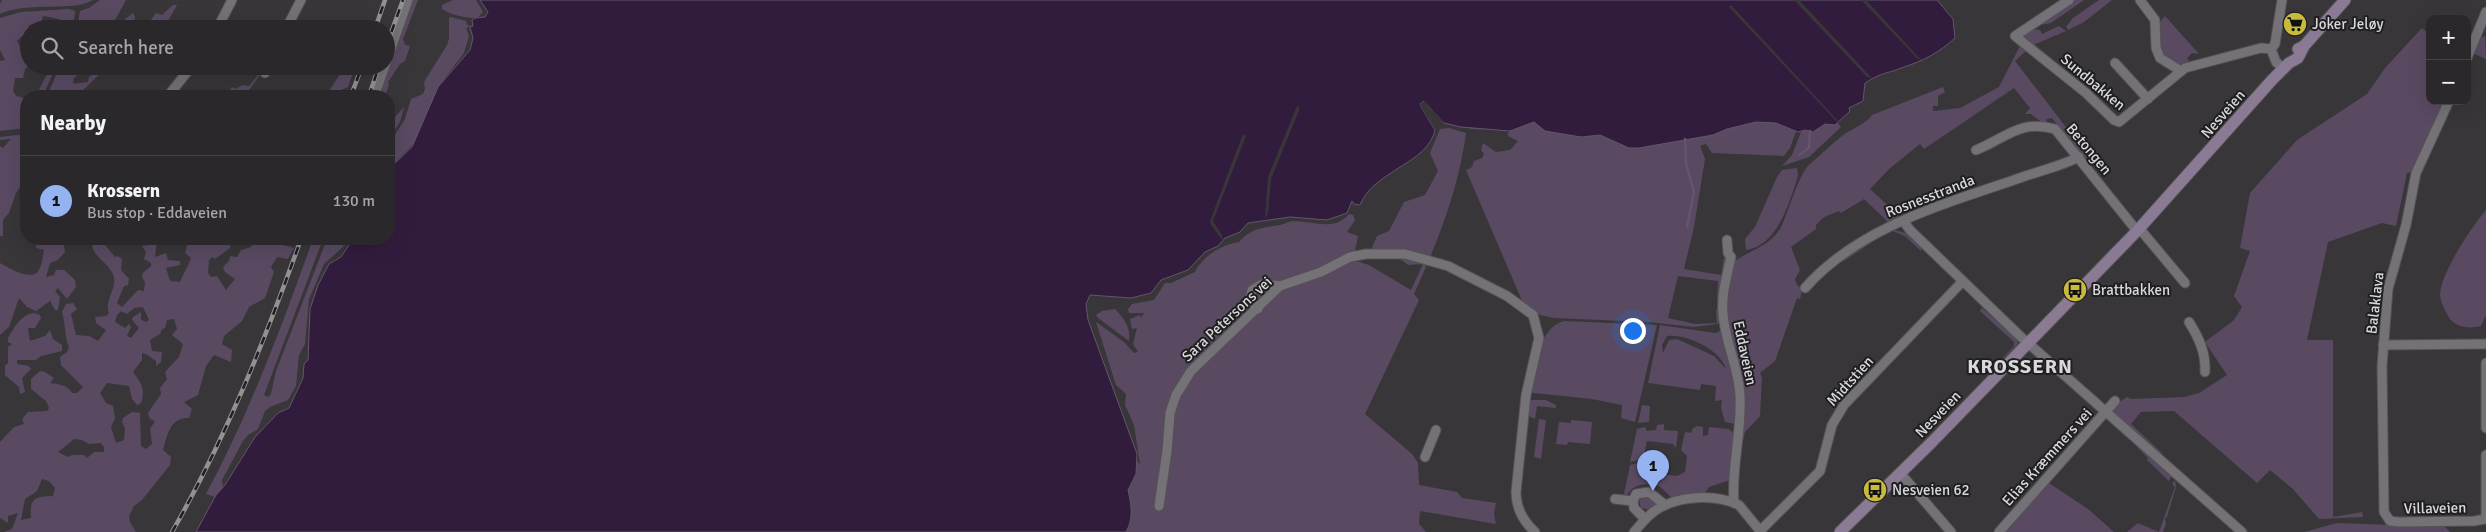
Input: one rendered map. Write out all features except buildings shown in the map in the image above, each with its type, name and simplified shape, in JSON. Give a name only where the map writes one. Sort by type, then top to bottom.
[{"type":"main road","name":"Nesveien","points":[[1840,532],[1901,474],[2138,229],[2286,66],[2289,58],[2304,46],[2345,0]]},
{"type":"street","points":[[222,20],[232,0]]},
{"type":"street","points":[[291,20],[301,0]]},
{"type":"street","points":[[395,38],[408,0]]},
{"type":"street","name":"Sundbakken","points":[[2069,0],[2015,36],[2086,93],[2116,121],[2122,122],[2181,71],[2198,64],[2261,48],[2271,49]]},
{"type":"street","points":[[2140,0],[2155,20],[2158,53],[2165,61],[2181,71]]},
{"type":"street","points":[[2282,0],[2275,44],[2271,49],[2276,62],[2286,66]]},
{"type":"street","points":[[2471,51],[2482,32],[2486,12]]},
{"type":"street","points":[[2115,62],[2148,99]]},
{"type":"street","points":[[173,90],[185,75]]},
{"type":"street","points":[[376,90],[382,75]]},
{"type":"street","name":"Balaklava","points":[[2386,518],[2382,438],[2383,345],[2389,281],[2406,225],[2414,178],[2447,105]]},
{"type":"street","name":"Betongen","points":[[1976,150],[2022,127],[2036,125],[2055,129],[2138,229]]},
{"type":"street","name":"Rosnesstranda","points":[[1806,288],[1819,272],[1880,230],[2079,157]]},
{"type":"street","points":[[1904,222],[1907,228],[1962,282],[2242,532]]},
{"type":"street","points":[[2138,229],[2185,283]]},
{"type":"street","name":"Eddaveien","points":[[1727,240],[1728,252],[1731,258],[1724,293],[1723,313],[1736,367],[1740,411],[1733,477],[1734,503]]},
{"type":"street","name":"Sara Petersons vei","points":[[1159,506],[1168,451],[1170,413],[1179,390],[1191,371],[1280,286],[1321,272],[1353,256],[1405,254],[1443,264],[1461,272],[1507,296],[1530,312],[1536,320],[1539,338],[1526,395],[1516,498],[1523,519],[1535,532]]},
{"type":"street","name":"Midtstien","points":[[1760,532],[1820,471],[1832,425],[1844,405],[1962,282]]},
{"type":"street","points":[[1258,309],[1250,300],[1252,290],[1262,284],[1280,286]]},
{"type":"street","points":[[2189,322],[2200,340],[2204,355],[2205,372]]},
{"type":"street","points":[[2383,345],[2486,344]]},
{"type":"street","points":[[2486,363],[2486,428]]},
{"type":"street","name":"Elias Kræmmers vei","points":[[1999,532],[2115,401]]},
{"type":"street","points":[[1425,457],[1436,430]]},
{"type":"street","points":[[2486,455],[2486,519]]},
{"type":"street","points":[[1901,474],[1951,532]]},
{"type":"street","points":[[1645,519],[1634,508],[1633,501],[1636,494],[1646,492],[1662,500],[1665,505]]},
{"type":"street","points":[[1634,532],[1645,519],[1665,505],[1696,498],[1734,503],[1743,509],[1760,532]]},
{"type":"street","points":[[1615,499],[1633,501]]},
{"type":"street","name":"Villaveien","points":[[2386,518],[2390,521],[2399,522],[2474,521],[2486,519]]},
{"type":"shaded area","points":[[2,0],[93,0],[85,4],[23,8],[0,14]]},
{"type":"shaded area","points":[[100,0],[126,0],[115,20],[78,20],[80,11],[89,8]]},
{"type":"shaded area","points":[[412,0],[418,0],[403,39],[405,45],[410,46],[405,61],[400,64],[395,72],[395,47]]},
{"type":"shaded area","points":[[453,0],[476,0],[483,12],[477,18],[472,18],[463,17],[442,9],[442,5]]},
{"type":"shaded area","points":[[480,0],[1937,0],[1953,19],[1955,38],[1925,59],[1871,79],[1865,83],[1863,101],[1849,108],[1850,111],[1835,125],[1825,124],[1813,132],[1805,130],[1798,132],[1776,123],[1756,122],[1727,129],[1713,135],[1639,148],[1629,148],[1600,135],[1581,137],[1545,131],[1534,122],[1510,131],[1461,127],[1444,123],[1423,101],[1420,104],[1421,107],[1435,130],[1430,142],[1412,159],[1377,183],[1367,193],[1360,205],[1354,204],[1352,201],[1347,213],[1327,220],[1290,217],[1248,223],[1240,232],[1225,238],[1218,246],[1205,252],[1188,270],[1161,280],[1151,293],[1131,298],[1090,295],[1086,304],[1088,320],[1137,454],[1136,474],[1128,490],[1131,516],[1126,532],[196,532],[216,495],[225,485],[255,437],[278,413],[289,408],[303,378],[304,364],[308,360],[310,309],[318,285],[329,264],[341,257],[349,245],[395,245],[395,163],[412,147],[438,87],[470,50],[473,38],[470,27],[473,26],[472,20],[485,17],[488,12]]},
{"type":"shaded area","points":[[2073,0],[2084,0],[2051,23],[2035,26]]},
{"type":"shaded area","points":[[2099,0],[2112,0],[2084,22],[2068,30],[2066,27],[2073,18]]},
{"type":"shaded area","points":[[173,5],[177,5],[169,20],[151,20],[156,13],[162,15]]},
{"type":"shaded area","points":[[69,9],[75,11],[74,20],[60,20],[43,16],[42,20],[20,20],[20,38],[17,41],[20,46],[20,75],[24,75],[23,78],[15,78],[13,91],[16,96],[20,97],[20,129],[0,131],[0,61],[5,60],[0,50],[0,18],[21,12]]},
{"type":"shaded area","points":[[133,13],[135,17],[134,20],[124,20]]},
{"type":"shaded area","points":[[2165,16],[2199,54],[2192,53],[2187,58],[2189,61],[2187,64],[2174,63],[2163,53],[2160,41],[2160,26]]},
{"type":"shaded area","points":[[449,18],[466,21],[467,25],[471,26],[466,28],[469,36],[464,53],[438,87],[416,141],[395,163],[395,135],[405,119],[411,99],[423,94],[425,89],[424,82],[447,45],[449,39]]},
{"type":"shaded area","points":[[2059,26],[2066,31],[2033,45],[2023,37],[2031,29],[2040,30],[2042,34]]},
{"type":"shaded area","points":[[2422,28],[2426,32],[2426,105],[2442,105],[2414,171],[2407,173],[2396,226],[2382,223],[2328,242],[2307,340],[2333,340],[2333,517],[2362,512],[2363,517],[2319,519],[2293,489],[2270,470],[2257,483],[2174,411],[2141,412],[2131,424],[2162,453],[2160,455],[2111,411],[2111,408],[2127,397],[2131,399],[2184,397],[2199,393],[2227,375],[2205,342],[2234,320],[2242,307],[2234,296],[2250,251],[2240,248],[2250,193],[2297,140],[2367,94],[2385,68]]},
{"type":"shaded area","points":[[2485,36],[2486,59],[2471,52],[2471,43]]},
{"type":"shaded area","points":[[2021,44],[2027,50],[2015,61],[2089,157],[2086,159],[2083,156],[2052,118],[2047,119],[2045,125],[2031,114],[2025,114],[2030,108],[2014,88],[1924,149],[1920,144],[1889,169],[1870,189],[1898,215],[1898,219],[1888,222],[1864,199],[1841,213],[1839,211],[1824,217],[1816,225],[1816,229],[1791,247],[1800,270],[1795,279],[1801,290],[1801,295],[1800,299],[1797,298],[1775,361],[1760,373],[1762,378],[1760,416],[1745,432],[1738,463],[1743,412],[1724,310],[1734,262],[1765,244],[1780,229],[1806,168],[1834,142],[1872,115],[1943,87],[1945,92],[1938,96],[1938,106],[1933,106],[1933,111],[1960,108],[1999,87]]},
{"type":"shaded area","points":[[46,75],[52,75],[46,90],[39,90]]},
{"type":"shaded area","points":[[56,75],[78,75],[74,78],[73,83],[77,83],[88,82],[89,77],[92,75],[99,75],[83,90],[50,90]]},
{"type":"shaded area","points":[[260,75],[249,90],[230,90],[232,87],[235,89],[243,85],[249,86]]},
{"type":"shaded area","points":[[339,75],[352,75],[348,87],[340,90],[330,90]]},
{"type":"shaded area","points":[[385,75],[393,75],[388,82],[387,90],[379,90]]},
{"type":"shaded area","points":[[404,107],[400,122],[395,130],[395,117]]},
{"type":"shaded area","points":[[1707,109],[1798,126],[1790,148],[1784,156],[1712,153],[1706,144],[1700,146],[1705,159],[1694,227],[1684,269],[1721,275],[1724,257],[1726,261],[1719,299],[1717,300],[1718,281],[1678,276],[1668,318],[1695,324],[1717,323],[1716,309],[1720,312],[1720,321],[1717,324],[1693,327],[1649,322],[1554,318],[1540,315],[1523,303],[1466,170],[1472,167],[1474,161],[1482,158],[1484,154],[1481,150],[1483,143],[1496,152],[1510,150],[1518,141],[1508,136],[1511,130],[1472,129],[1444,123]]},
{"type":"shaded area","points":[[1818,123],[1838,123],[1841,127],[1809,157],[1782,166],[1792,155],[1801,132]]},
{"type":"shaded area","points":[[1449,128],[1466,133],[1453,195],[1439,236],[1414,294],[1419,300],[1365,414],[1412,454],[1418,463],[1419,485],[1457,492],[1462,498],[1496,503],[1494,514],[1496,524],[1420,511],[1419,524],[1426,532],[1126,532],[1131,516],[1128,490],[1136,474],[1137,461],[1140,464],[1134,425],[1125,405],[1126,394],[1116,385],[1096,322],[1124,342],[1134,353],[1138,352],[1133,344],[1137,328],[1132,329],[1130,319],[1140,315],[1141,318],[1144,313],[1129,313],[1128,309],[1132,304],[1154,300],[1165,283],[1171,283],[1195,272],[1202,261],[1213,252],[1226,245],[1239,242],[1253,231],[1293,221],[1331,224],[1349,214],[1353,215],[1355,220],[1347,232],[1358,236],[1353,260],[1369,265],[1411,290],[1423,264],[1408,265],[1399,258],[1379,259],[1370,252],[1377,236],[1389,231],[1404,202],[1425,195],[1438,171],[1430,153],[1440,129]]},
{"type":"shaded area","points":[[20,135],[20,187],[9,213],[3,220],[3,236],[0,236],[0,146],[3,148],[11,139],[0,140],[0,137]]},
{"type":"shaded area","points":[[1797,168],[1798,176],[1781,220],[1766,240],[1757,247],[1746,250],[1745,239],[1755,227],[1777,177],[1782,170]]},
{"type":"shaded area","points":[[2486,210],[2486,315],[2481,326],[2463,327],[2454,323],[2448,316],[2440,294],[2451,262]]},
{"type":"shaded area","points":[[1890,230],[1905,233],[1921,247],[1921,251],[1905,236]]},
{"type":"shaded area","points":[[1888,231],[1844,261],[1842,258]]},
{"type":"shaded area","points":[[36,245],[64,245],[65,252],[58,260],[50,263],[46,277],[54,275],[56,270],[64,270],[75,280],[76,287],[67,299],[58,288],[55,291],[60,297],[58,310],[55,310],[50,301],[36,311],[27,307],[19,298],[9,327],[0,335],[0,263],[20,273],[32,275],[41,266],[44,250],[36,248]]},
{"type":"shaded area","points":[[92,245],[105,245],[115,257],[118,256],[122,259],[121,270],[129,279],[128,285],[124,286],[117,303],[122,307],[138,290],[144,291],[143,273],[151,266],[151,263],[144,259],[146,252],[142,246],[156,245],[155,257],[166,253],[168,260],[180,261],[180,265],[166,268],[170,281],[180,282],[191,258],[185,253],[187,245],[230,245],[230,248],[215,259],[212,257],[209,260],[208,273],[211,277],[217,276],[226,290],[235,279],[225,272],[223,267],[229,261],[230,256],[237,257],[241,250],[252,245],[283,245],[294,248],[288,259],[277,257],[271,267],[274,272],[265,298],[249,307],[242,321],[224,336],[222,344],[232,350],[231,362],[214,355],[206,366],[198,395],[184,402],[192,409],[189,418],[173,424],[163,450],[171,457],[170,465],[142,500],[134,506],[129,516],[136,532],[4,532],[12,529],[18,513],[8,516],[8,523],[0,518],[0,442],[14,427],[24,424],[22,419],[28,412],[47,411],[49,408],[46,401],[31,389],[31,379],[40,371],[54,378],[50,383],[59,384],[72,393],[77,393],[83,387],[61,365],[60,357],[67,352],[69,347],[62,312],[66,304],[73,303],[77,309],[71,314],[76,335],[89,336],[98,341],[106,330],[96,323],[95,317],[106,316],[109,313],[108,305],[114,278],[110,269],[93,250]],"holes":[[[143,307],[149,320],[146,322],[141,320],[141,312],[133,317],[132,320],[139,328],[131,338],[127,336],[131,327],[129,324],[125,328],[115,322],[117,315],[121,311],[127,314],[134,308]],[[174,319],[177,329],[172,335],[183,344],[179,357],[165,372],[167,379],[160,388],[161,394],[148,413],[150,419],[155,421],[150,429],[152,444],[146,449],[141,446],[140,413],[132,412],[123,418],[122,422],[125,428],[124,440],[116,443],[111,427],[115,418],[113,406],[106,403],[100,393],[107,383],[129,386],[132,399],[137,405],[141,403],[142,386],[133,372],[142,360],[142,353],[156,361],[156,366],[161,362],[162,352],[152,351],[150,340],[160,334],[162,329],[165,328],[167,320]],[[74,439],[82,440],[89,444],[101,443],[104,447],[104,452],[94,452],[87,458],[84,455],[68,457],[58,452]],[[42,479],[49,481],[55,488],[53,496],[35,499],[31,505],[31,518],[21,520],[25,499],[37,491]]]},
{"type":"shaded area","points":[[311,245],[321,245],[264,395],[268,397],[271,394],[276,371],[325,245],[344,245],[324,264],[309,299],[305,344],[299,355],[296,386],[288,400],[265,411],[258,429],[248,435],[243,441],[222,480],[223,488],[215,497],[206,494],[237,432],[277,336]]},
{"type":"shaded area","points":[[1982,308],[2016,338],[2018,344],[1988,374],[2014,346],[2014,342],[1980,311]]},
{"type":"shaded area","points":[[1115,309],[1126,324],[1129,332],[1129,341],[1096,315],[1102,311]]},
{"type":"shaded area","points":[[34,313],[40,315],[41,318],[35,328],[28,328],[30,341],[45,336],[50,330],[53,339],[62,345],[62,351],[41,356],[36,360],[17,360],[17,364],[29,366],[31,369],[22,378],[25,392],[20,394],[19,387],[5,375],[5,366],[8,363],[8,347],[12,344],[8,342],[8,338],[21,319]]},
{"type":"shaded area","points":[[1564,321],[1657,325],[1635,422],[1621,418],[1622,405],[1592,399],[1533,393],[1530,389],[1543,340],[1555,325]]},
{"type":"shaded area","points":[[1660,325],[1715,333],[1723,330],[1738,393],[1735,424],[1725,422],[1721,408],[1722,400],[1715,401],[1716,386],[1701,384],[1700,390],[1648,383]],"holes":[[[1667,336],[1693,340],[1710,349],[1723,362],[1726,369],[1714,356],[1677,339],[1669,340],[1663,353],[1662,345]]]},
{"type":"shaded area","points":[[1532,400],[1546,400],[1556,405],[1556,408],[1537,406],[1535,419],[1528,416],[1529,402]]},
{"type":"shaded area","points":[[1642,405],[1650,406],[1649,422],[1638,423]]},
{"type":"shaded area","points":[[1539,419],[1546,420],[1541,459],[1534,457]]},
{"type":"shaded area","points":[[1571,420],[1592,422],[1590,444],[1568,442],[1567,445],[1556,444],[1559,422],[1571,423]]},
{"type":"shaded area","points":[[1664,424],[1664,430],[1678,431],[1676,448],[1673,444],[1647,441],[1643,459],[1630,462],[1637,429],[1645,427],[1647,431],[1656,430],[1657,425]]},
{"type":"shaded area","points":[[1697,426],[1703,427],[1703,436],[1708,435],[1709,427],[1728,429],[1735,433],[1730,480],[1709,487],[1704,494],[1672,498],[1659,486],[1646,484],[1633,488],[1627,495],[1624,494],[1630,465],[1642,462],[1642,470],[1645,472],[1677,476],[1685,472],[1687,456],[1681,450],[1685,432],[1691,433],[1693,428]]},
{"type":"shaded area","points":[[2138,446],[2172,475],[2169,481],[2147,460],[2148,458]]},
{"type":"shaded area","points":[[2175,480],[2176,487],[2167,517],[2165,518],[2166,524],[2163,532],[2159,532],[2175,487],[2172,484]]},
{"type":"shaded area","points":[[2049,483],[2088,509],[2114,532],[2004,532]]},
{"type":"shaded area","points":[[1644,497],[1651,499],[1657,505],[1650,510],[1641,508],[1639,500]]},
{"type":"shaded area","points":[[2138,523],[2159,532],[2127,532]]},
{"type":"shaded area","points":[[2337,523],[2445,527],[2450,532],[2304,532]]},
{"type":"pier","points":[[1794,0],[1799,0],[1872,78],[1867,77]]},
{"type":"pier","points":[[1861,0],[1866,0],[1921,60],[1918,59]]},
{"type":"pier","points":[[1731,5],[1839,122],[1838,123],[1729,7]]},
{"type":"pier","points":[[1425,101],[1444,123],[1440,123],[1429,107],[1423,104],[1437,128],[1435,133],[1435,129],[1420,106],[1421,102]]},
{"type":"pier","points":[[1297,106],[1300,108],[1271,179],[1268,213],[1265,219],[1268,177]]},
{"type":"pier","points":[[1243,134],[1246,136],[1213,221],[1222,235],[1223,241],[1210,221]]},
{"type":"waterway","points":[[1799,155],[1809,148],[1810,131]]},
{"type":"waterway","points":[[1685,139],[1686,164],[1694,192],[1687,227]]},
{"type":"railway","points":[[378,20],[385,0]]},
{"type":"railway","points":[[395,22],[403,0]]},
{"type":"railway","points":[[353,90],[359,75]]},
{"type":"railway","points":[[371,90],[376,75]]},
{"type":"railway","points":[[172,532],[192,497],[227,425],[259,351],[299,245]]},
{"type":"place","name":"Joker Jeløy","points":[[2295,24]]},
{"type":"place","name":"Brattbakken","points":[[2075,290]]},
{"type":"place","name":"Nesveien 62","points":[[1875,490]]},
{"type":"place","name":"Krossern","points":[[1653,491]]},
{"type":"district","name":"KROSSERN","points":[[2020,366]]}]
